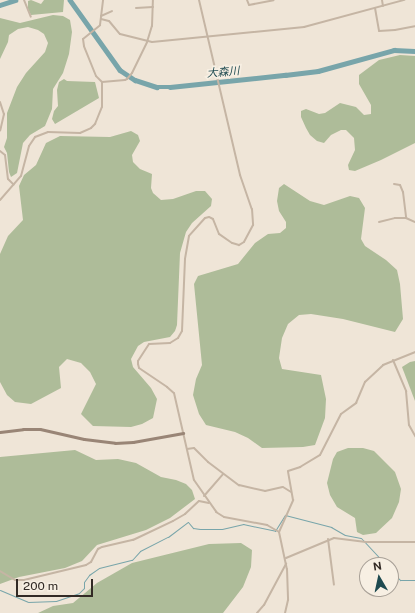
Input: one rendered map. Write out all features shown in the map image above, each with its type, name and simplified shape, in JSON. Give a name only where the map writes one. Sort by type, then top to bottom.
[{"type":"street","points":[[0,200],[21,176],[28,146],[35,137],[48,132],[80,133],[91,128],[95,124],[102,107],[102,82],[96,76],[84,46],[83,39],[100,25],[103,0]]},
{"type":"street","points":[[102,82],[125,80],[130,75],[152,26],[152,0]]},
{"type":"street","points":[[199,0],[240,175],[252,209],[254,220],[252,229],[244,242],[239,245],[232,243],[219,234],[211,218],[205,218],[193,231],[187,242],[180,335],[170,343],[149,344],[138,361],[139,368],[167,386],[174,393],[182,434],[194,480],[209,503],[221,516],[267,525],[278,532],[286,558],[288,600],[285,613]]},
{"type":"street","points":[[248,0],[249,5],[274,0]]},
{"type":"street","points":[[382,0],[383,6]]},
{"type":"street","points":[[101,19],[109,22],[120,34],[146,42],[304,27],[404,0]]},
{"type":"street","points":[[24,1],[30,17]]},
{"type":"street","points":[[136,8],[153,7]]},
{"type":"street","points":[[375,8],[379,31],[395,30],[415,26]]},
{"type":"street","points":[[101,16],[112,11]]},
{"type":"street","points":[[0,102],[4,114],[0,132]]},
{"type":"street","points":[[0,151],[5,155],[8,179],[14,185]]},
{"type":"street","points":[[394,184],[400,185],[403,192],[406,218]]},
{"type":"street","points":[[380,222],[395,218],[406,218],[415,222]]},
{"type":"street","points":[[278,532],[293,500],[288,471],[300,467],[320,455],[341,414],[356,403],[365,382],[383,365],[415,352]]},
{"type":"street","points":[[393,360],[406,390],[409,425],[415,436]]},
{"type":"street","points":[[0,432],[23,429],[40,430],[91,441],[119,443],[182,434]]},
{"type":"street","points":[[187,449],[194,448],[223,474],[242,486],[265,491],[283,487],[292,493]]},
{"type":"street","points":[[204,496],[223,474]]},
{"type":"street","points":[[0,571],[15,580],[24,580],[86,565],[91,562],[98,549],[133,540],[177,520],[199,501],[209,503]]},
{"type":"street","points":[[286,558],[328,539],[339,537],[366,542],[415,542]]},
{"type":"street","points":[[328,539],[334,585]]},
{"type":"street","points":[[257,613],[264,605],[286,563]]},
{"type":"green space","points":[[31,0],[41,4],[44,0],[64,0],[63,12],[31,15],[28,9],[28,1]]},
{"type":"green space","points":[[53,15],[63,16],[70,20],[72,32],[69,54],[63,73],[53,89],[52,109],[45,126],[30,135],[23,143],[17,173],[11,177],[7,153],[4,147],[7,138],[7,113],[17,87],[26,73],[45,52],[48,43],[44,34],[38,30],[28,27],[18,29],[9,35],[8,42],[0,59],[0,18],[20,23]]},
{"type":"green space","points":[[400,55],[415,56],[415,143],[355,171],[349,170],[348,165],[355,150],[354,138],[346,130],[341,130],[331,135],[324,143],[317,141],[310,135],[306,128],[301,117],[301,111],[306,109],[319,114],[325,113],[340,103],[356,107],[364,115],[371,114],[371,105],[359,84],[359,75],[379,60]]},
{"type":"green space","points":[[64,79],[67,81],[95,82],[99,98],[55,124],[52,119],[54,111],[58,106],[57,90],[59,82]]},
{"type":"green space","points":[[131,131],[138,135],[140,141],[132,155],[133,162],[140,169],[152,174],[151,188],[153,193],[161,200],[173,199],[196,191],[205,191],[212,199],[211,206],[192,223],[186,232],[180,253],[177,325],[175,331],[170,337],[144,342],[138,346],[131,359],[133,367],[151,388],[157,399],[153,418],[142,424],[131,427],[93,426],[81,414],[96,384],[90,372],[81,363],[67,359],[59,367],[61,388],[31,404],[15,402],[7,395],[0,382],[0,254],[8,236],[23,220],[19,186],[24,175],[36,165],[46,143],[60,136],[110,137]]},
{"type":"green space","points":[[284,184],[310,201],[324,205],[350,196],[359,198],[365,208],[361,239],[365,246],[386,260],[397,270],[400,284],[403,319],[395,332],[343,319],[311,314],[299,315],[288,324],[282,338],[279,358],[282,369],[321,375],[326,399],[325,418],[315,445],[303,447],[262,448],[248,438],[235,432],[206,425],[199,414],[193,395],[196,379],[202,365],[194,284],[198,276],[238,264],[255,243],[268,234],[280,233],[286,228],[286,222],[279,211],[277,201],[279,188]]},
{"type":"green space","points":[[415,361],[415,401],[402,367]]},
{"type":"green space","points":[[348,448],[363,448],[374,451],[395,472],[401,489],[399,502],[392,518],[376,533],[363,535],[357,532],[355,518],[337,507],[330,495],[327,483],[333,459],[337,452]]},
{"type":"green space","points":[[75,450],[96,460],[118,459],[136,463],[161,477],[186,484],[192,490],[195,499],[170,518],[146,530],[97,545],[82,561],[65,568],[19,577],[0,584],[0,457]]},
{"type":"green space","points":[[241,543],[252,550],[251,567],[243,587],[223,613],[38,613],[53,606],[73,603],[97,583],[132,563],[209,544]]},
{"type":"waterway","name":"大森川","points":[[0,5],[15,0]]},
{"type":"waterway","name":"大森川","points":[[70,0],[120,70],[135,80],[157,87],[170,87],[318,71],[394,50],[415,51]]},
{"type":"waterway","points":[[0,590],[28,602],[56,601],[79,593],[84,588],[84,582],[89,575],[99,568],[132,560],[140,551],[168,537],[188,522],[193,528],[200,529],[222,529],[243,524],[275,531],[285,515],[331,527],[345,535],[361,538],[379,557]]},
{"type":"waterway","points":[[399,579],[415,580]]}]
